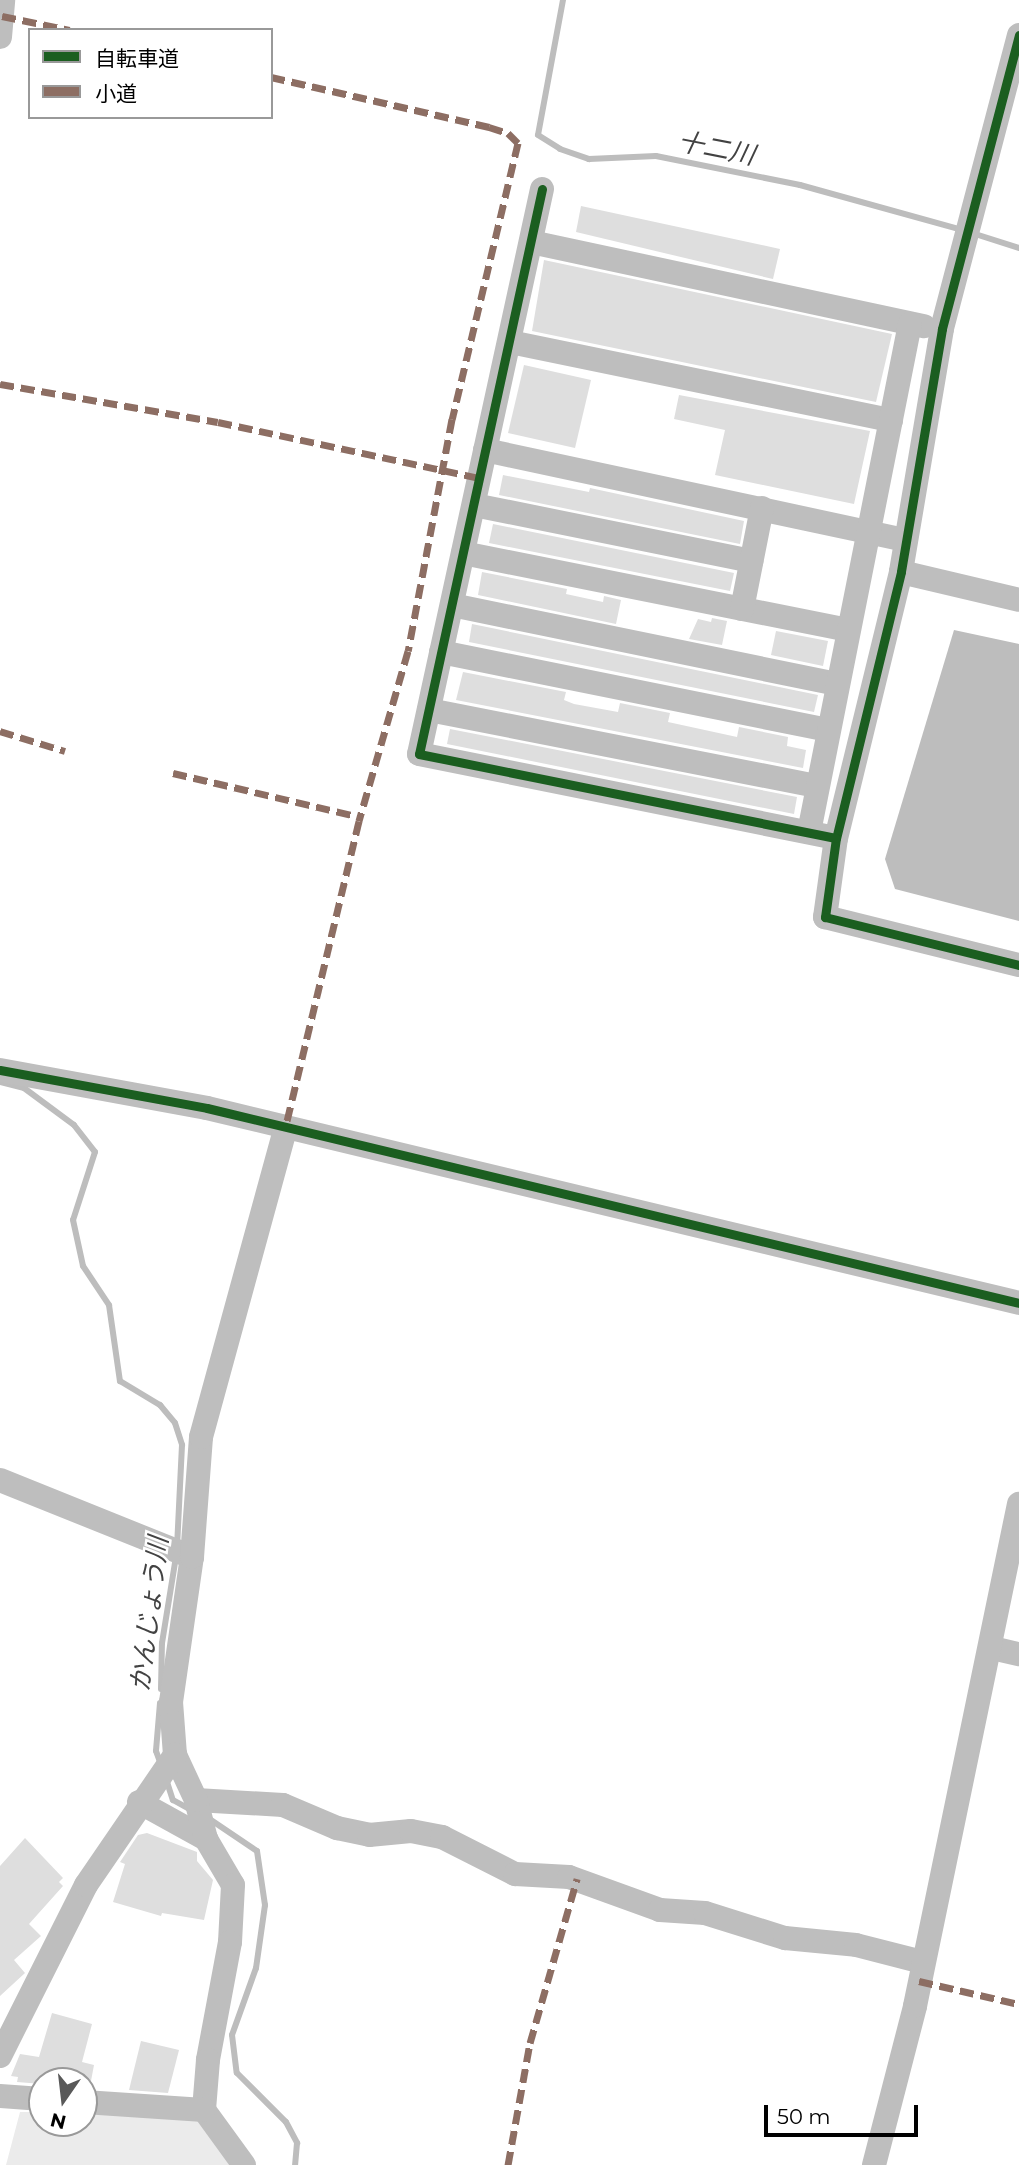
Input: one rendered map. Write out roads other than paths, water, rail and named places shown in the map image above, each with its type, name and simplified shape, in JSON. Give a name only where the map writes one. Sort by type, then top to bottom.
[{"type":"street","points":[[0,37],[3,0]]},
{"type":"street","points":[[1019,35],[942,329],[901,572],[836,838],[825,917],[1019,965]]},
{"type":"street","points":[[542,189],[419,754],[836,838]]},
{"type":"street","points":[[531,242],[942,329]]},
{"type":"street","points":[[808,832],[910,324]]},
{"type":"street","points":[[510,342],[891,420]]},
{"type":"street","points":[[485,450],[905,540]]},
{"type":"street","points":[[474,505],[751,561]]},
{"type":"street","points":[[742,609],[762,508]]},
{"type":"street","points":[[463,553],[848,630]]},
{"type":"street","points":[[901,572],[1019,600]]},
{"type":"street","points":[[452,606],[837,684]]},
{"type":"street","points":[[441,652],[828,730]]},
{"type":"street","points":[[429,710],[818,786]]},
{"type":"street","points":[[0,1070],[206,1108],[1019,1303]]},
{"type":"street","points":[[244,2165],[204,2110],[208,2060],[230,1942],[233,1885],[206,1839],[197,1800],[174,1755],[171,1702],[192,1557],[201,1437],[285,1129]]},
{"type":"street","points":[[0,1480],[192,1557]]},
{"type":"street","points":[[874,2165],[915,2006],[922,1962],[992,1648],[1019,1504]]},
{"type":"street","points":[[992,1648],[1019,1654]]},
{"type":"street","points":[[0,2056],[86,1885],[139,1802],[174,1755]]},
{"type":"street","points":[[197,1800],[283,1805],[337,1828],[369,1835],[411,1831],[442,1837],[515,1874],[569,1877],[660,1910],[705,1913],[785,1937],[856,1945],[922,1962]]},
{"type":"street","points":[[139,1802],[206,1839]]},
{"type":"street","points":[[0,2096],[28,2098]]},
{"type":"street","points":[[98,2103],[204,2110]]},
{"type":"waterway","name":"十二川","points":[[563,0],[538,135],[560,149],[589,159],[656,156],[800,185],[962,230]]},
{"type":"waterway","name":"十二川","points":[[972,233],[1019,248]]},
{"type":"waterway","name":"かんじょう川","points":[[0,1082],[24,1088],[74,1125],[95,1152],[73,1220],[83,1266],[109,1305],[120,1381],[160,1405],[175,1423],[182,1445],[177,1546]]},
{"type":"waterway","name":"かんじょう川","points":[[161,1689],[162,1643],[176,1557]]},
{"type":"waterway","name":"かんじょう川","points":[[160,1703],[156,1751],[161,1765]]},
{"type":"waterway","name":"かんじょう川","points":[[167,1782],[173,1800],[189,1809]]},
{"type":"waterway","name":"かんじょう川","points":[[208,1818],[257,1851],[265,1905],[256,1968],[232,2035],[237,2073],[286,2122],[297,2143],[295,2165]]}]
